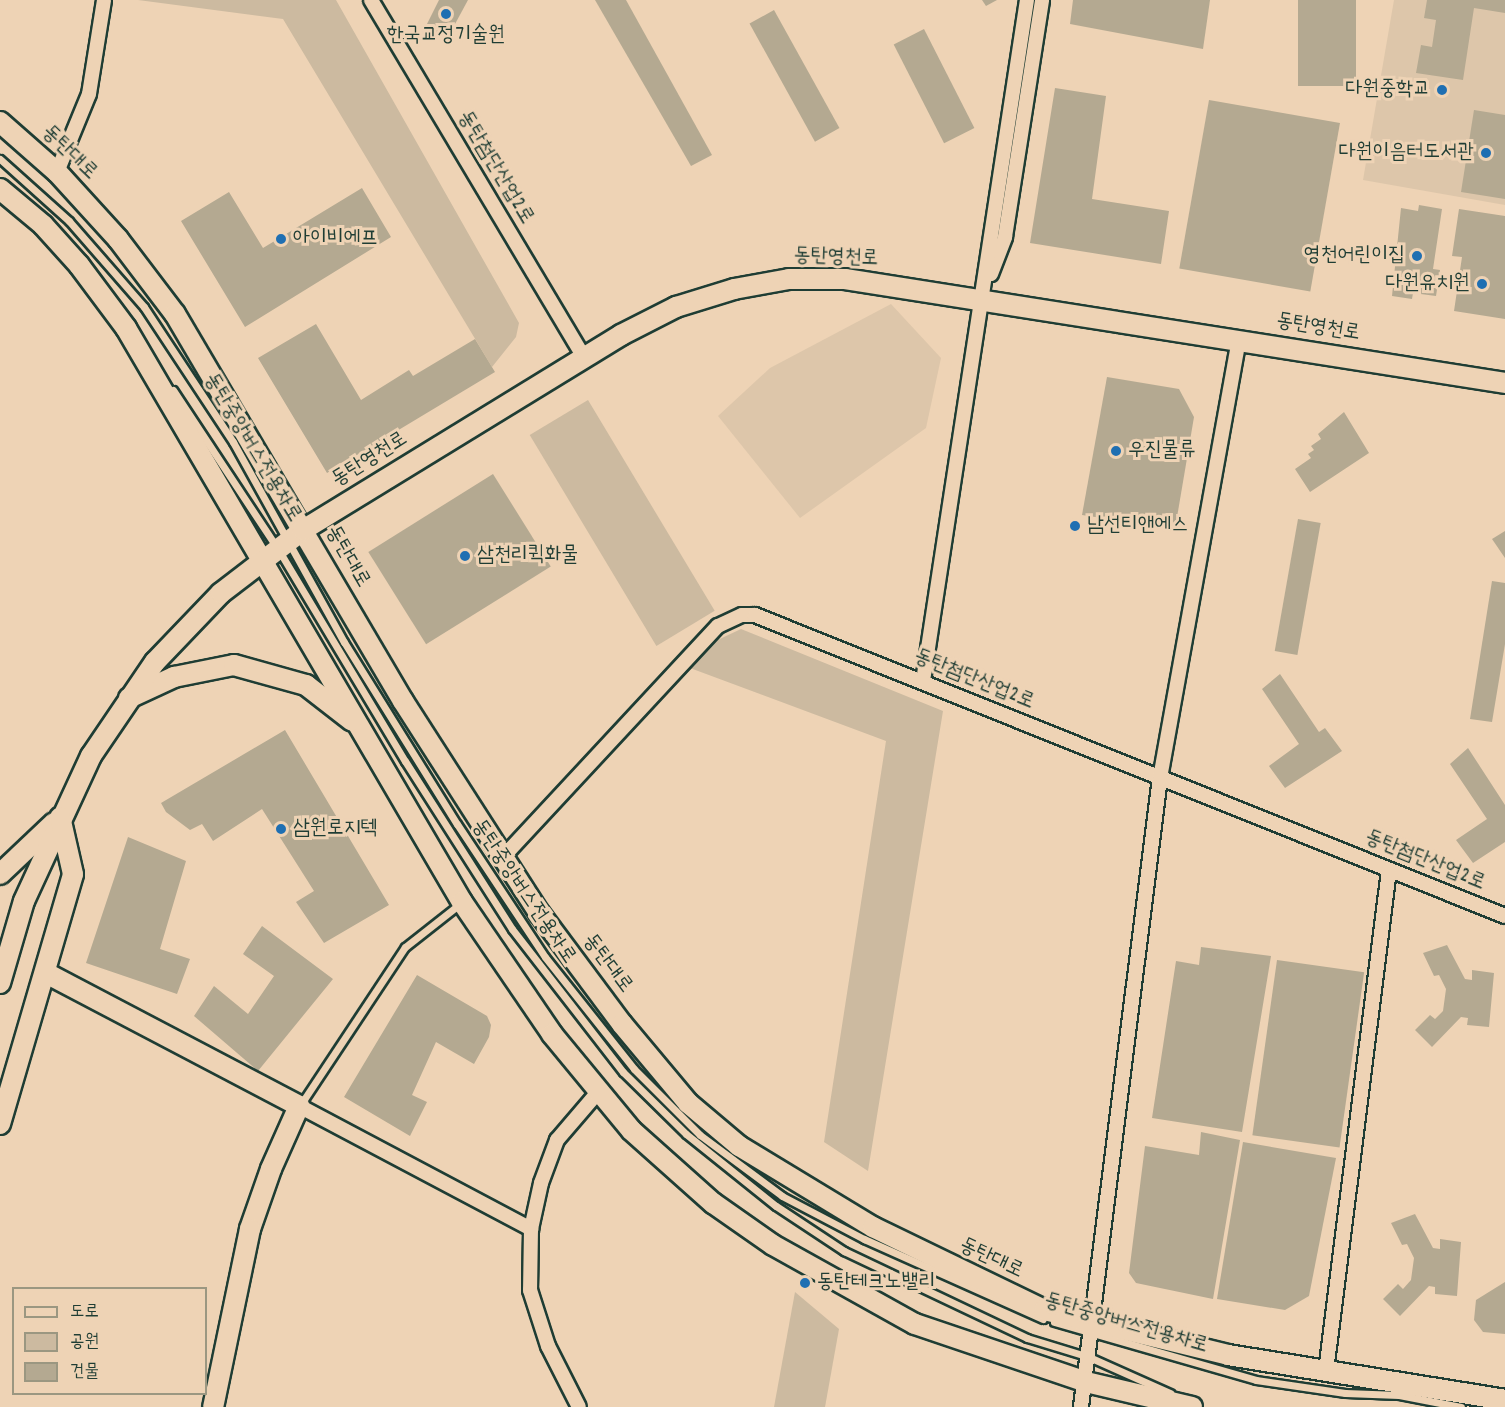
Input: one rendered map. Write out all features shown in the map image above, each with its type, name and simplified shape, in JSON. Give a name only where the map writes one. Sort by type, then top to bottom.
[{"type":"main road","name":"동탄대로","points":[[0,122],[57,172],[118,239],[175,314],[283,545],[359,726],[462,902],[506,970],[598,1091],[668,1163],[713,1203],[773,1245],[915,1324],[1086,1382],[1192,1407]]},
{"type":"main road","points":[[0,189],[43,225],[72,257],[283,545]]},
{"type":"main road","name":"동탄영천로","points":[[0,983],[24,901],[60,817],[91,756],[127,699],[155,662],[221,593],[283,545],[584,357],[676,307],[734,289],[789,279],[845,279],[982,298],[1505,383]]},
{"type":"main road","name":"동탄대로","points":[[283,545],[403,701],[540,914],[622,1024],[688,1103],[739,1146],[873,1227],[957,1270],[1044,1310],[1092,1328],[1228,1355],[1505,1400]]},
{"type":"main road","points":[[127,699],[174,677],[234,664],[306,686],[359,726]]},
{"type":"main road","points":[[0,874],[60,817]]},
{"type":"main road","points":[[0,1124],[46,973],[73,874],[60,817]]},
{"type":"main road","points":[[46,973],[299,1106],[270,1169],[250,1229],[213,1407]]},
{"type":"street","points":[[57,172],[89,94],[104,0]]},
{"type":"street","name":"동탄첨단산업2로","points":[[371,0],[584,357]]},
{"type":"street","points":[[923,681],[1028,0]]},
{"type":"street","points":[[982,298],[1005,237],[1042,0]]},
{"type":"street","points":[[1081,1407],[1086,1382],[1160,778],[1239,340]]},
{"type":"street","name":"동탄첨단산업2로","points":[[504,856],[718,626],[730,619],[755,615],[1505,916]]},
{"type":"street","points":[[1326,1371],[1389,870]]},
{"type":"street","points":[[579,1407],[548,1346],[530,1290],[531,1229],[541,1183],[557,1140],[598,1091]]},
{"type":"street","points":[[299,1106],[531,1229]]},
{"type":"lane","name":"동탄중앙버스전용차로","points":[[0,159],[69,221],[144,307],[233,442],[283,545],[393,724],[545,957],[634,1069],[692,1127],[782,1196],[864,1239],[1038,1318],[1092,1328],[1256,1380],[1345,1393],[1399,1395],[1461,1407]]},
{"type":"lane","points":[[0,178],[84,256],[283,545],[405,761],[512,929],[623,1072],[704,1148],[776,1206],[844,1251],[1027,1338],[1089,1357],[1200,1407]]},
{"type":"lane","points":[[299,1106],[405,947],[462,902]]},
{"type":"shaded area","name":"다원중학교","points":[[1394,0],[1505,0],[1505,205],[1363,180]]},
{"type":"shaded area","points":[[891,304],[941,358],[926,428],[800,518],[718,416],[770,368]]},
{"type":"green space","points":[[138,0],[336,0],[519,323],[516,337],[492,367],[283,19]]},
{"type":"green space","points":[[588,400],[715,611],[656,646],[530,435]]},
{"type":"green space","points":[[741,629],[943,711],[868,1171],[824,1142],[886,741],[690,668],[707,645]]},
{"type":"green space","points":[[795,1292],[839,1329],[825,1407],[774,1407]]},
{"type":"building","name":"한국교정기술원","points":[[439,0],[468,0],[448,37],[425,28]]},
{"type":"building","points":[[595,0],[626,0],[712,155],[691,166]]},
{"type":"building","points":[[982,0],[997,0],[986,6]]},
{"type":"building","points":[[1073,0],[1210,0],[1203,49],[1070,24]]},
{"type":"building","points":[[1298,0],[1356,0],[1356,86],[1298,86]]},
{"type":"building","points":[[1427,0],[1505,0],[1505,13],[1474,8],[1463,80],[1416,73],[1421,45],[1432,47],[1436,20],[1424,18]]},
{"type":"building","points":[[774,10],[839,128],[815,142],[750,24]]},
{"type":"building","points":[[924,29],[974,128],[944,143],[894,44]]},
{"type":"building","points":[[1055,88],[1106,96],[1092,199],[1169,211],[1161,264],[1030,243]]},
{"type":"building","points":[[1209,100],[1340,123],[1310,291],[1179,268]]},
{"type":"building","name":"다원이음터도서관","points":[[1474,110],[1505,115],[1505,199],[1461,192]]},
{"type":"building","points":[[362,188],[391,237],[245,327],[181,221],[229,192],[263,248]]},
{"type":"building","name":"영천어린이집","points":[[1419,205],[1442,209],[1433,269],[1440,270],[1436,296],[1413,293],[1412,299],[1392,296],[1401,208],[1418,211]]},
{"type":"building","name":"다원유치원","points":[[1459,209],[1505,216],[1505,319],[1454,311],[1462,257],[1452,256]]},
{"type":"building","points":[[316,324],[361,400],[409,370],[413,376],[475,339],[495,372],[327,473],[258,358]]},
{"type":"building","points":[[1107,377],[1179,389],[1194,417],[1175,529],[1082,515]]},
{"type":"building","points":[[1344,412],[1369,453],[1310,492],[1295,469],[1311,458],[1308,454],[1314,450],[1311,446],[1321,439],[1318,434]]},
{"type":"building","points":[[493,474],[551,566],[426,644],[368,552]]},
{"type":"building","points":[[1298,519],[1321,523],[1297,655],[1275,651]]},
{"type":"building","points":[[1505,531],[1505,558],[1492,539]]},
{"type":"building","points":[[1492,581],[1505,583],[1505,644],[1492,722],[1470,719]]},
{"type":"building","points":[[1280,674],[1319,732],[1325,728],[1342,751],[1285,788],[1269,766],[1299,744],[1262,689]]},
{"type":"building","points":[[285,730],[389,905],[324,943],[296,902],[314,891],[262,809],[213,841],[202,824],[190,830],[166,812],[161,803]]},
{"type":"building","points":[[1468,748],[1505,805],[1505,842],[1473,863],[1456,840],[1487,819],[1450,764]]},
{"type":"building","points":[[128,837],[186,861],[160,949],[190,959],[177,994],[86,963]]},
{"type":"building","points":[[262,926],[333,979],[258,1071],[194,1016],[214,986],[248,1014],[274,976],[243,954]]},
{"type":"building","points":[[1447,945],[1465,979],[1472,980],[1472,970],[1494,973],[1489,1027],[1467,1025],[1468,1018],[1461,1017],[1432,1047],[1415,1030],[1430,1015],[1435,1019],[1443,1011],[1446,989],[1439,975],[1434,976],[1423,953]]},
{"type":"building","points":[[1201,947],[1271,956],[1242,1132],[1152,1118],[1176,961],[1199,965]]},
{"type":"building","points":[[1277,960],[1364,972],[1340,1148],[1252,1135]]},
{"type":"building","points":[[417,975],[487,1016],[491,1025],[489,1037],[474,1064],[436,1042],[412,1095],[427,1102],[410,1136],[344,1097]]},
{"type":"building","points":[[1201,1132],[1240,1140],[1213,1299],[1136,1283],[1129,1273],[1145,1146],[1199,1155]]},
{"type":"building","points":[[1243,1142],[1336,1158],[1309,1296],[1285,1310],[1217,1299]]},
{"type":"building","points":[[1415,1214],[1433,1248],[1440,1249],[1440,1239],[1461,1242],[1457,1296],[1435,1294],[1435,1287],[1429,1286],[1400,1316],[1383,1299],[1398,1284],[1403,1289],[1411,1280],[1414,1258],[1407,1244],[1402,1245],[1391,1223]]},
{"type":"building","points":[[1505,1282],[1505,1334],[1483,1332],[1474,1320],[1476,1300]]},
{"type":"place","name":"한국교정기술원","points":[[446,14]]},
{"type":"place","name":"다원중학교","points":[[1442,90]]},
{"type":"place","name":"다원이음터도서관","points":[[1486,153]]},
{"type":"place","name":"아이비에프","points":[[281,239]]},
{"type":"place","name":"영천어린이집","points":[[1417,256]]},
{"type":"place","name":"다원유치원","points":[[1482,284]]},
{"type":"place","name":"우진물류","points":[[1116,451]]},
{"type":"place","name":"남선티앤에스","points":[[1075,526]]},
{"type":"place","name":"삼천리퀵화물","points":[[465,556]]},
{"type":"place","name":"삼원로지텍","points":[[281,829]]},
{"type":"place","name":"동탄테크노밸리","points":[[805,1283]]}]
